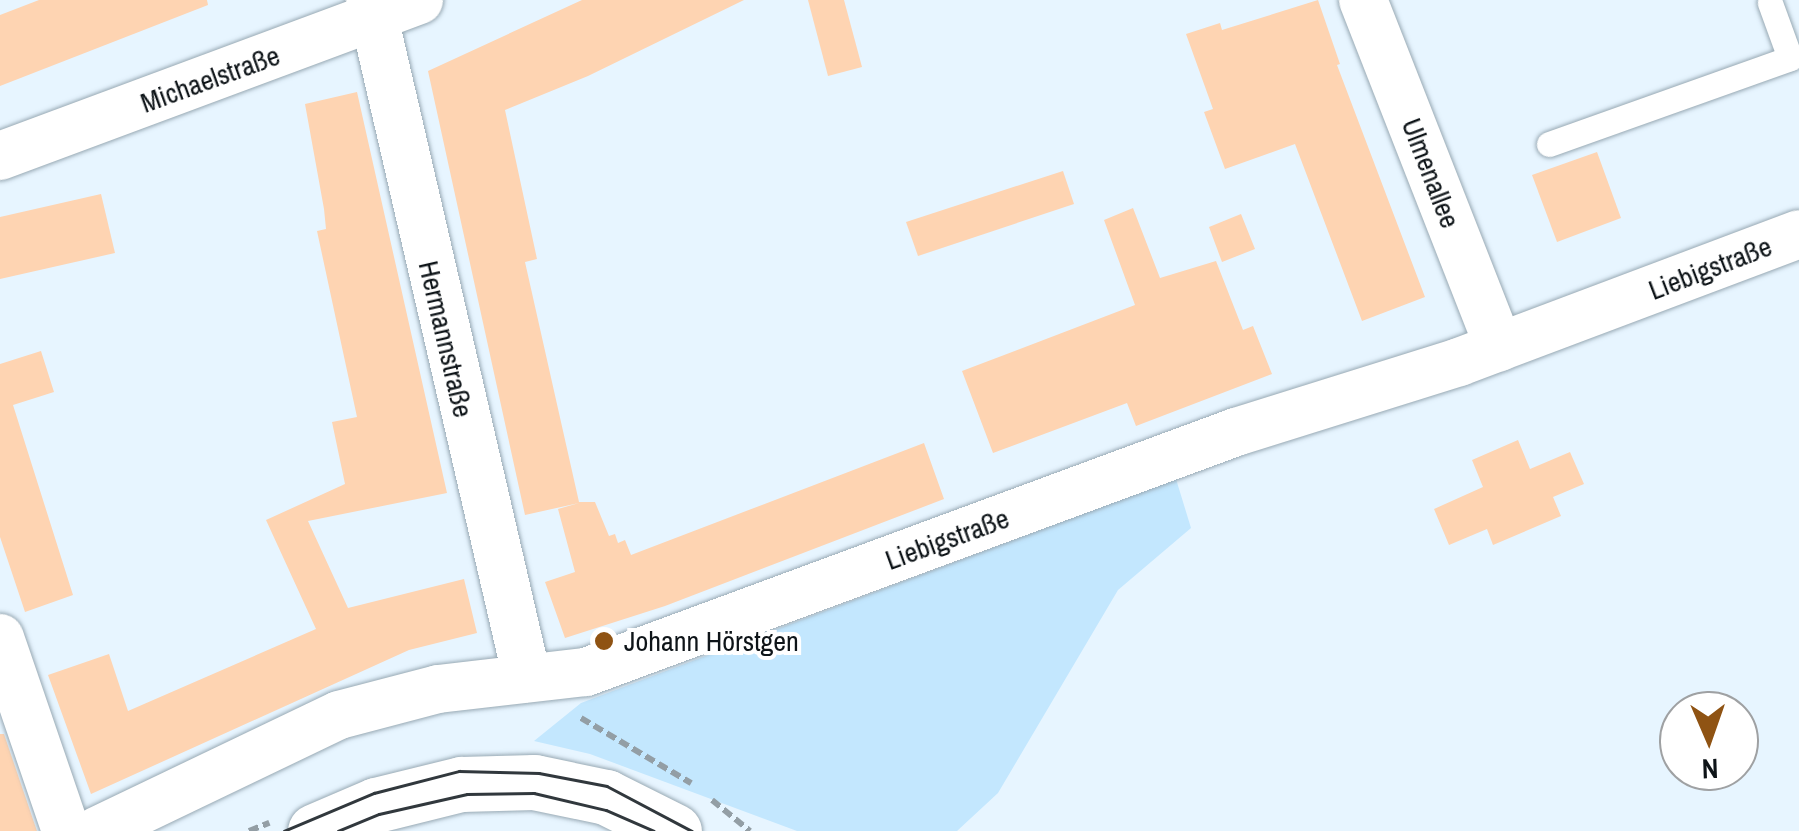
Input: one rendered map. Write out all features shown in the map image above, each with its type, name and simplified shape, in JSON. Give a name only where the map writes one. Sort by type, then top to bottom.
[{"type":"main road","points":[[315,831],[376,806],[461,784],[534,782],[606,797],[674,831]]},
{"type":"street","name":"Michaelstraße","points":[[0,156],[372,10],[419,0]]},
{"type":"street","name":"Ulmenallee","points":[[1363,0],[1499,346]]},
{"type":"street","name":"Hermannstraße","points":[[372,10],[527,678]]},
{"type":"street","name":"Liebigstraße","points":[[96,831],[338,715],[438,689],[586,672],[1236,432],[1499,346],[1799,234]]},
{"type":"street","points":[[0,638],[66,831]]},
{"type":"lane","points":[[1549,144],[1790,58],[1772,1]]},
{"type":"path","points":[[527,678],[577,716],[677,771],[750,831]]},
{"type":"shaded area","points":[[1176,479],[1191,528],[1118,590],[998,793],[957,831],[797,831],[590,754],[534,741],[581,703]]},
{"type":"building","points":[[39,0],[207,0],[208,5],[0,86],[0,15]]},
{"type":"building","points":[[582,0],[744,0],[588,76],[505,110],[537,259],[525,262],[579,502],[595,502],[609,536],[615,534],[618,543],[625,540],[631,555],[924,443],[944,499],[665,606],[565,638],[545,582],[575,572],[558,509],[579,503],[525,515],[428,71]]},
{"type":"building","points":[[808,0],[844,0],[862,67],[828,76]]},
{"type":"building","points":[[1318,0],[1340,64],[1337,65],[1425,297],[1362,321],[1295,144],[1225,169],[1204,112],[1213,109],[1186,34],[1220,23],[1222,30]]},
{"type":"building","points":[[357,92],[447,493],[308,521],[348,608],[464,579],[477,633],[409,650],[91,794],[48,675],[109,654],[128,711],[316,629],[266,520],[345,484],[332,422],[357,417],[317,231],[326,229],[305,104]]},
{"type":"building","points":[[1597,152],[1621,218],[1557,242],[1532,175]]},
{"type":"building","points":[[1063,171],[1074,204],[918,256],[906,222]]},
{"type":"building","points":[[101,194],[115,253],[0,279],[0,217]]},
{"type":"building","points":[[1133,208],[1160,278],[1216,261],[1243,330],[1253,326],[1272,374],[1136,426],[1127,403],[993,453],[962,371],[1135,305],[1104,220]]},
{"type":"building","points":[[1241,214],[1255,249],[1222,262],[1209,227]]},
{"type":"building","points":[[41,351],[54,392],[13,405],[73,595],[25,612],[0,537],[0,364]]},
{"type":"building","points":[[1518,440],[1530,469],[1570,452],[1584,484],[1553,497],[1561,516],[1493,545],[1487,529],[1449,545],[1434,509],[1483,487],[1472,460]]},
{"type":"building","points":[[0,734],[4,734],[37,831],[0,831]]},
{"type":"tram line","points":[[284,831],[374,793],[459,771],[539,773],[607,786],[692,831]]},
{"type":"tram line","points":[[338,831],[379,814],[467,794],[534,793],[606,810],[654,831]]},
{"type":"place","name":"Johann Hörstgen","points":[[604,641]]}]
